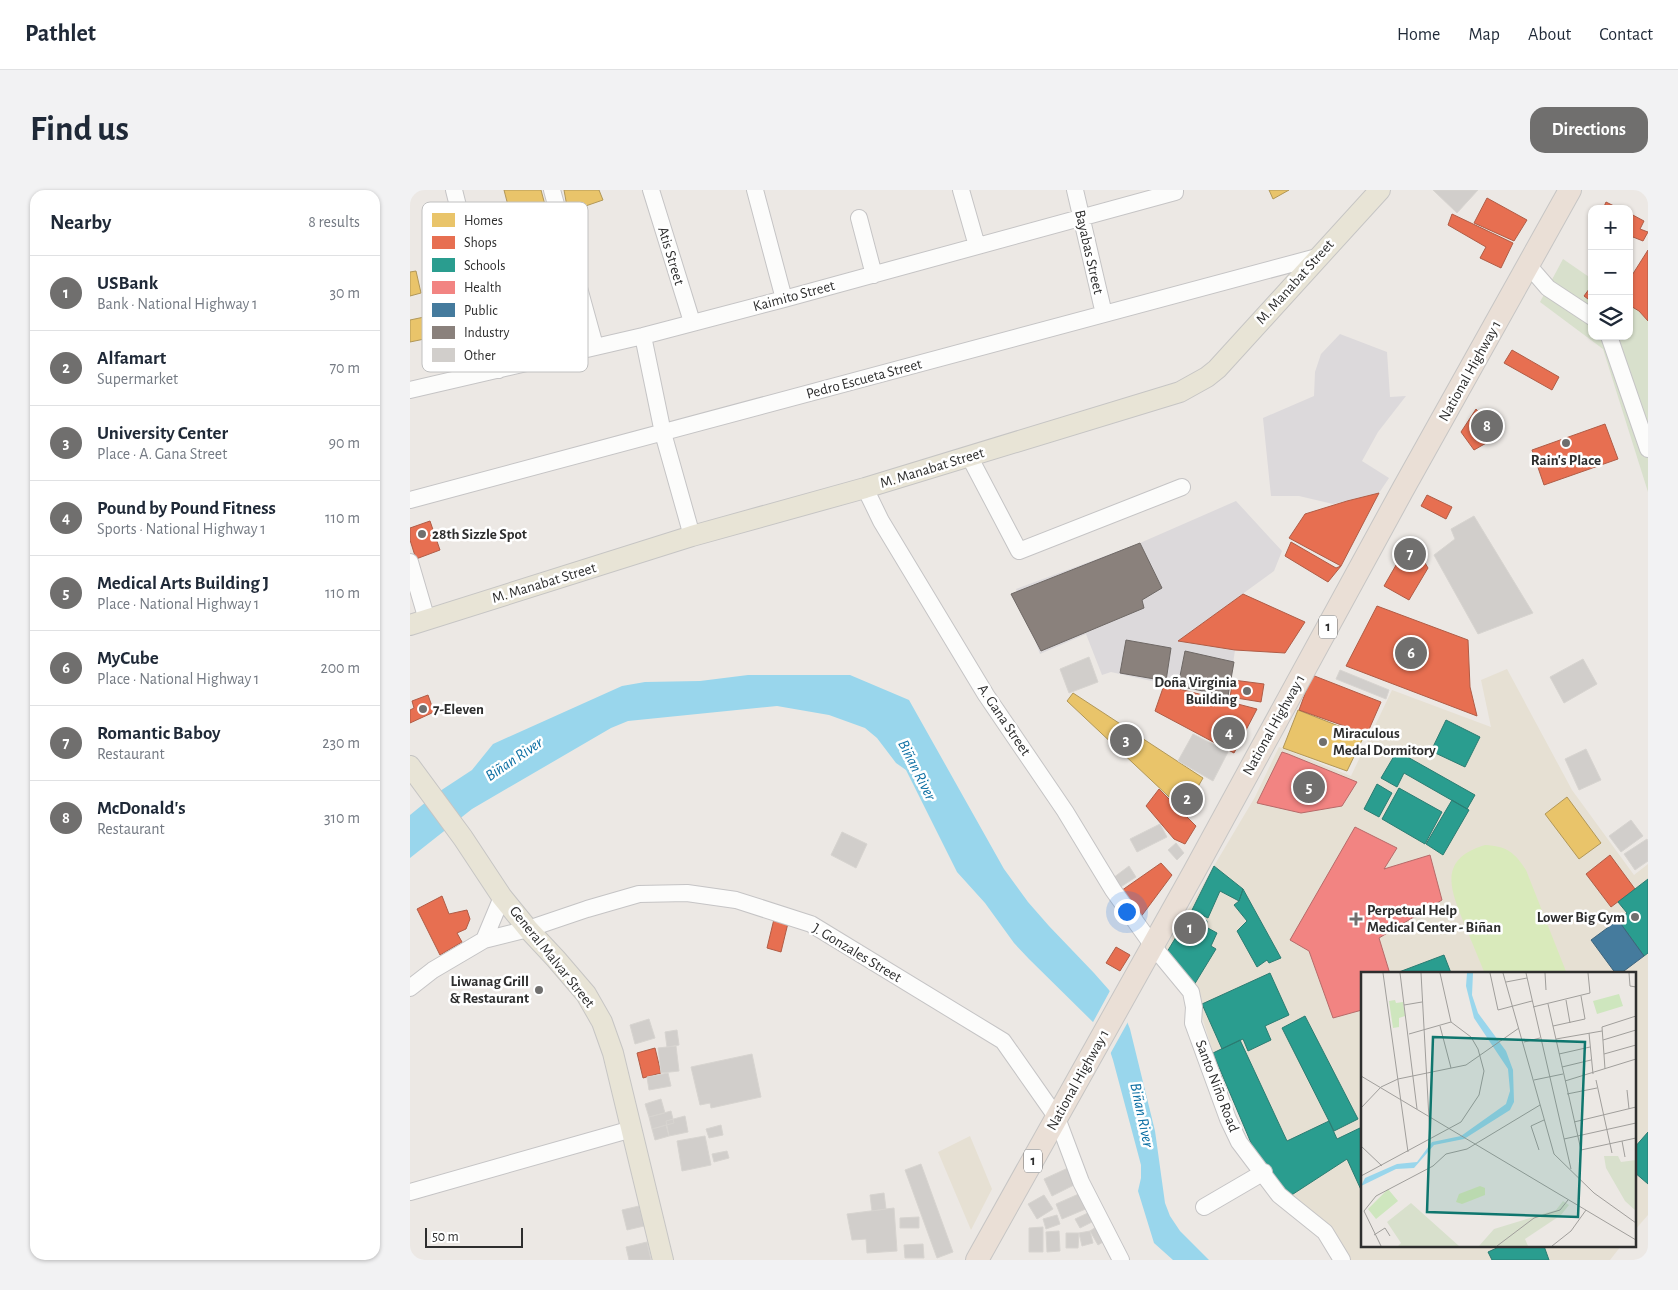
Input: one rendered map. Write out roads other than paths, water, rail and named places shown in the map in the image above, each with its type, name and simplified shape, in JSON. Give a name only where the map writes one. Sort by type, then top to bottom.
[{"type":"highway","name":"National Highway 1","points":[[977,1260],[1129,990],[1570,190]]},
{"type":"main road","name":"M. Manabat Street","points":[[419,622],[692,536],[866,488],[1180,392],[1207,377],[1217,369],[1380,190]]},
{"type":"main road","name":"General Malvar Street","points":[[413,771],[463,838],[502,897],[528,930],[586,994],[602,1022],[613,1053],[664,1260]]},
{"type":"street","name":"Atis Street","points":[[651,190],[692,322]]},
{"type":"street","points":[[755,190],[784,299]]},
{"type":"street","points":[[961,190],[977,246]]},
{"type":"street","name":"Bayabas Street","points":[[1075,190],[1104,314]]},
{"type":"street","name":"Kaimito Street","points":[[588,348],[643,336],[784,299],[1175,191]]},
{"type":"street","points":[[860,218],[874,274]]},
{"type":"street","name":"Pedro Escueta Street","points":[[410,500],[1317,257]]},
{"type":"street","points":[[1528,264],[1548,288],[1588,314]]},
{"type":"street","points":[[588,321],[595,346]]},
{"type":"street","points":[[643,336],[663,433],[692,536]]},
{"type":"street","points":[[1610,340],[1648,449]]},
{"type":"street","name":"Kaimito Street","points":[[410,390],[490,372]]},
{"type":"street","points":[[969,456],[1019,551],[1182,487]]},
{"type":"street","name":"A. Gana Street","points":[[866,488],[882,521],[986,695],[1065,811],[1113,890],[1153,946]]},
{"type":"street","points":[[410,562],[419,622]]},
{"type":"street","name":"J. Gonzales Street","points":[[410,988],[433,970],[484,940],[528,930],[587,909],[639,894],[687,893],[736,900],[811,924],[1003,1042],[1057,1118],[1081,1182],[1121,1260]]},
{"type":"street","points":[[484,940],[502,897]]},
{"type":"street","name":"Santo Niño Road","points":[[1153,946],[1191,992],[1194,1006],[1193,1023],[1228,1119],[1239,1142],[1264,1172],[1279,1195],[1326,1232],[1342,1260]]},
{"type":"street","points":[[410,1192],[632,1129]]},
{"type":"street","points":[[1204,1207],[1264,1172]]},
{"type":"water","name":"Biñan River","points":[[748,675],[850,675],[909,700],[1004,869],[1028,902],[1109,990],[1126,1019],[1155,1131],[1165,1203],[1170,1216],[1180,1231],[1209,1260],[1173,1260],[1154,1243],[1138,1191],[1141,1165],[1113,1060],[1098,1027],[1014,943],[985,903],[957,872],[906,770],[896,763],[877,738],[865,728],[829,715],[777,706],[628,721],[611,728],[472,809],[410,858],[410,815],[437,793],[472,770],[493,744],[622,686],[645,682],[700,681]]},
{"type":"place","name":"McDonald's","points":[[1487,426]]},
{"type":"place","name":"Rain's Place","points":[[1566,443]]},
{"type":"place","name":"28th Sizzle Spot","points":[[422,534]]},
{"type":"place","name":"Romantic Baboy","points":[[1410,554]]},
{"type":"place","name":"MyCube","points":[[1411,653]]},
{"type":"place","name":"Doña Virginia Building","points":[[1247,691]]},
{"type":"place","name":"7-Eleven","points":[[423,709]]},
{"type":"place","name":"Pound by Pound Fitness","points":[[1229,733]]},
{"type":"place","name":"University Center","points":[[1126,740]]},
{"type":"place","name":"Miraculous Medal Dormitory","points":[[1323,742]]},
{"type":"place","name":"Medical Arts Building J","points":[[1309,787]]},
{"type":"place","name":"Alfamart","points":[[1187,799]]},
{"type":"place","name":"Lower Big Gym","points":[[1635,917]]},
{"type":"place","name":"Perpetual Help Medical Center - Biñan","points":[[1356,919]]},
{"type":"place","name":"USBank","points":[[1190,928]]},
{"type":"place","name":"Liwanag Grill & Restaurant","points":[[539,990]]}]
